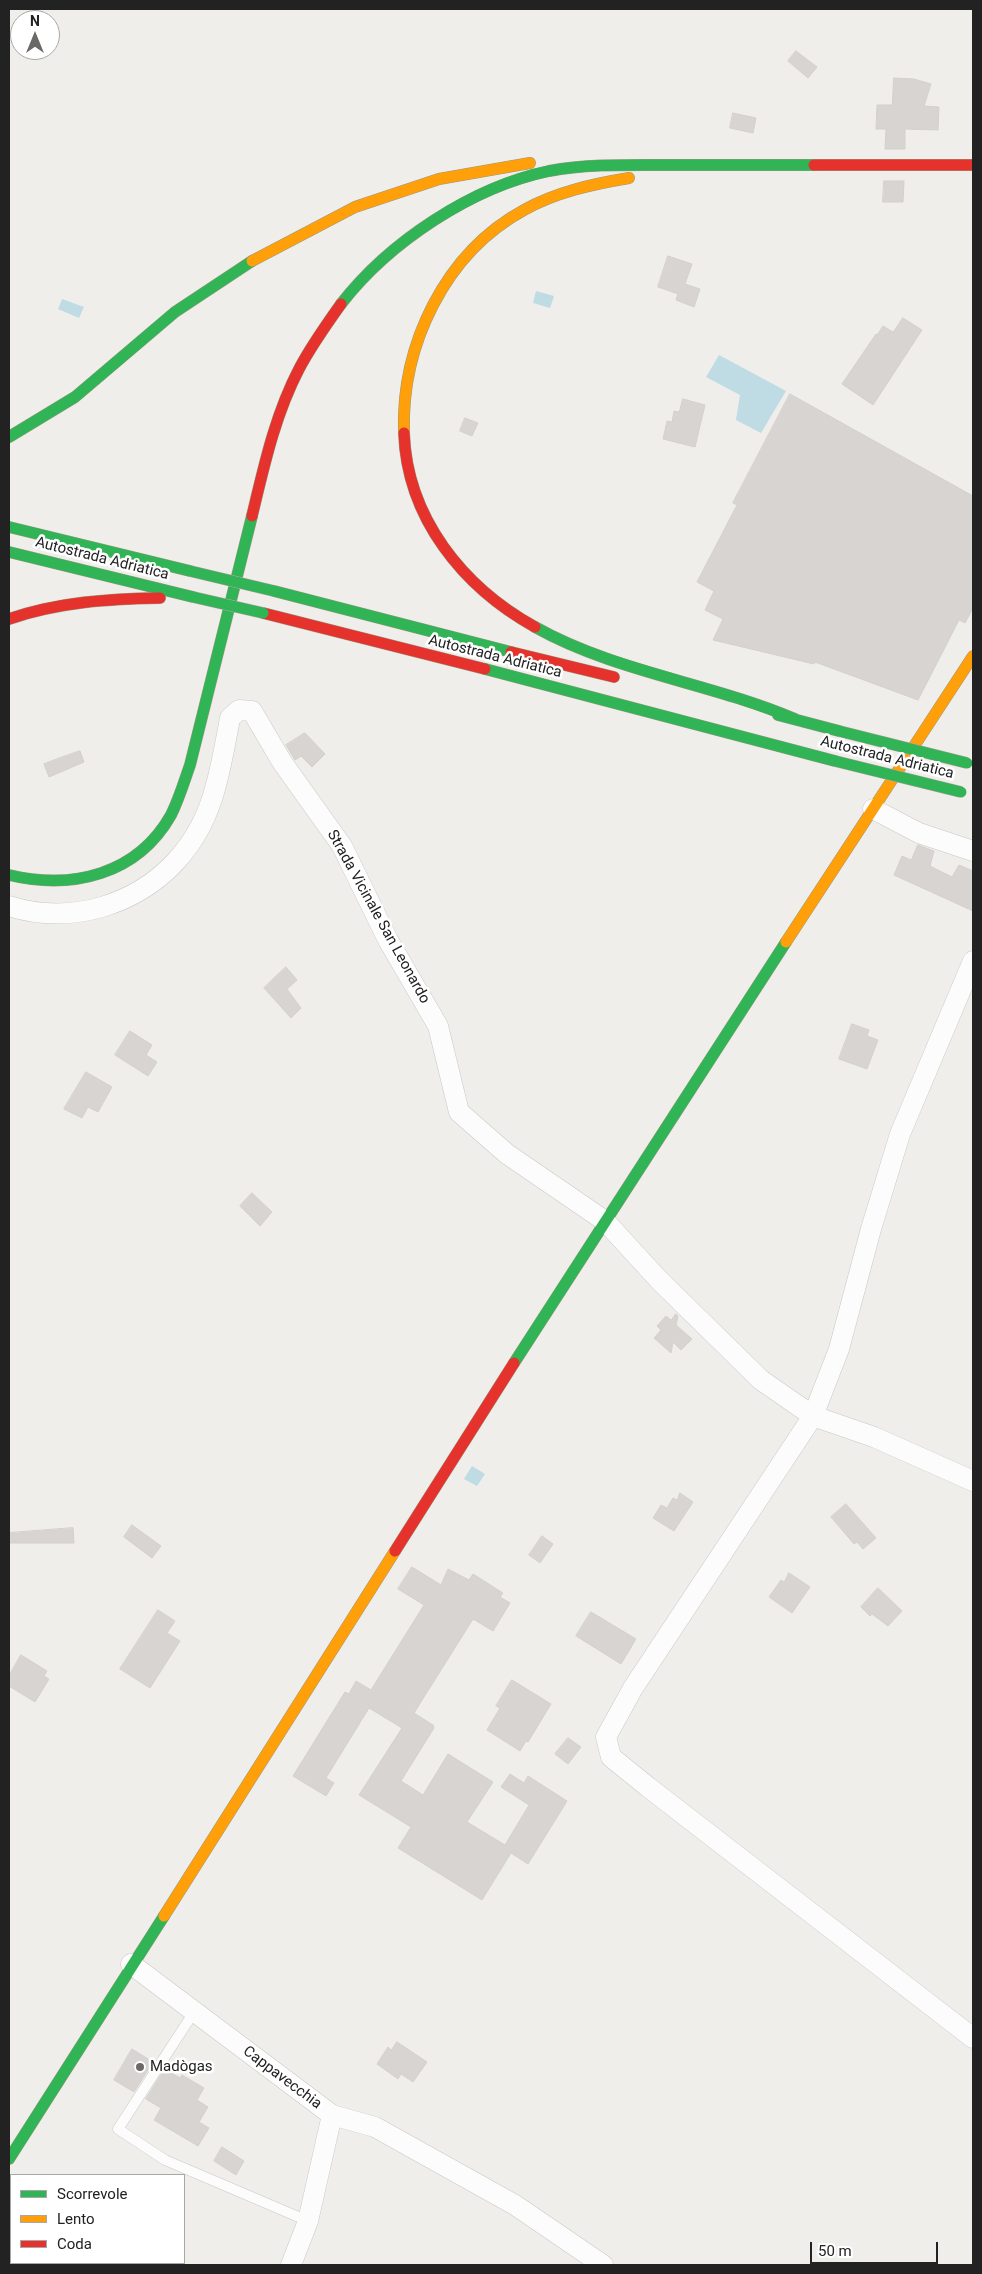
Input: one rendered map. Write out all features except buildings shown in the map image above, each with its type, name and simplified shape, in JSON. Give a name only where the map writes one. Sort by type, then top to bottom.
[{"type":"main road","points":[[9,437],[75,397],[183,307],[263,254],[355,207],[439,179],[578,156],[613,156],[720,165]]},
{"type":"main road","points":[[720,165],[604,183],[564,192],[536,203],[509,218],[488,235],[452,275],[435,300],[420,330],[409,361],[403,392],[402,440],[411,484],[421,512],[435,538],[450,558],[485,594],[507,611],[550,637],[599,656],[752,701],[795,719]]},
{"type":"main road","points":[[9,875],[48,884],[92,877],[110,870],[132,857],[154,838],[166,822],[180,793],[190,765],[272,435],[299,369],[340,306],[384,259],[415,234],[448,212],[519,180],[542,173],[591,166],[973,165]]},
{"type":"main road","name":"Autostrada Adriatica","points":[[9,526],[625,680]]},
{"type":"main road","name":"Autostrada Adriatica","points":[[9,552],[263,613],[973,795]]},
{"type":"main road","points":[[9,619],[45,608],[73,604],[193,596]]},
{"type":"main road","points":[[9,2159],[131,1964],[605,1221],[973,656]]},
{"type":"main road","name":"Autostrada Adriatica","points":[[663,688],[795,719],[970,764]]},
{"type":"street","name":"Strada Vicinale San Leonardo","points":[[9,906],[24,911],[55,915],[86,912],[125,900],[158,880],[180,857],[195,834],[207,810],[216,786],[230,718],[238,710],[252,711],[282,762],[342,846],[388,940],[438,1026],[458,1112],[507,1154],[605,1221]]},
{"type":"street","points":[[873,808],[919,833],[973,850]]},
{"type":"street","points":[[973,961],[900,1134],[871,1229],[839,1349],[813,1416],[633,1688],[606,1737],[611,1756],[648,1787],[973,2038]]},
{"type":"street","points":[[605,1221],[659,1280],[761,1380],[813,1416],[874,1437],[973,1481]]},
{"type":"street","name":"Cappavecchia","points":[[131,1964],[332,2115],[308,2221],[291,2265]]},
{"type":"street","points":[[332,2115],[384,2132],[515,2205],[603,2265]]},
{"type":"lane","points":[[194,2012],[118,2129],[165,2160],[308,2221]]},
{"type":"water","points":[[536,291],[554,296],[550,308],[533,303]]},
{"type":"water","points":[[62,299],[84,307],[79,318],[58,309]]},
{"type":"water","points":[[719,355],[786,391],[761,433],[736,420],[740,395],[706,377]]},
{"type":"water","points":[[472,1466],[485,1474],[477,1486],[464,1479]]},
{"type":"traffic: fast","points":[[341,304],[383,259],[434,220],[491,190],[520,179],[549,171],[592,166],[814,165]]},
{"type":"traffic: fast","points":[[9,437],[75,397],[175,312],[252,261]]},
{"type":"traffic: fast","points":[[9,875],[56,880],[79,878],[101,873],[121,864],[140,852],[157,835],[171,815],[190,765],[252,516]]},
{"type":"traffic: fast","points":[[9,527],[190,571]]},
{"type":"traffic: fast","points":[[9,552],[193,597]]},
{"type":"traffic: fast","points":[[190,571],[274,591]]},
{"type":"traffic: fast","points":[[274,591],[511,652]]},
{"type":"traffic: fast","points":[[193,597],[263,613]]},
{"type":"traffic: fast","points":[[535,627],[598,655],[730,696],[795,719]]},
{"type":"traffic: fast","points":[[485,669],[835,761]]},
{"type":"traffic: fast","points":[[778,715],[839,731]]},
{"type":"traffic: fast","points":[[839,731],[967,763]]},
{"type":"traffic: fast","points":[[835,761],[961,792]]},
{"type":"traffic: fast","points":[[514,1363],[786,942]]},
{"type":"traffic: fast","points":[[9,2159],[164,1916]]},
{"type":"traffic: slow","points":[[252,261],[355,207],[439,179],[530,163]]},
{"type":"traffic: slow","points":[[404,433],[405,400],[410,367],[420,335],[433,305],[451,276],[472,251],[496,228],[536,204],[575,190],[629,178]]},
{"type":"traffic: slow","points":[[786,942],[973,656]]},
{"type":"traffic: slow","points":[[164,1916],[395,1551]]},
{"type":"traffic: jam","points":[[814,165],[973,165]]},
{"type":"traffic: jam","points":[[252,516],[271,441],[283,404],[299,369],[341,304]]},
{"type":"traffic: jam","points":[[404,433],[408,464],[416,494],[428,521],[444,547],[485,592],[509,611],[535,627]]},
{"type":"traffic: jam","points":[[9,619],[65,605],[121,599],[160,598]]},
{"type":"traffic: jam","points":[[263,613],[485,669]]},
{"type":"traffic: jam","points":[[511,652],[614,677]]},
{"type":"traffic: jam","points":[[395,1551],[514,1363]]},
{"type":"place","name":"Madògas","points":[[140,2067]]}]
